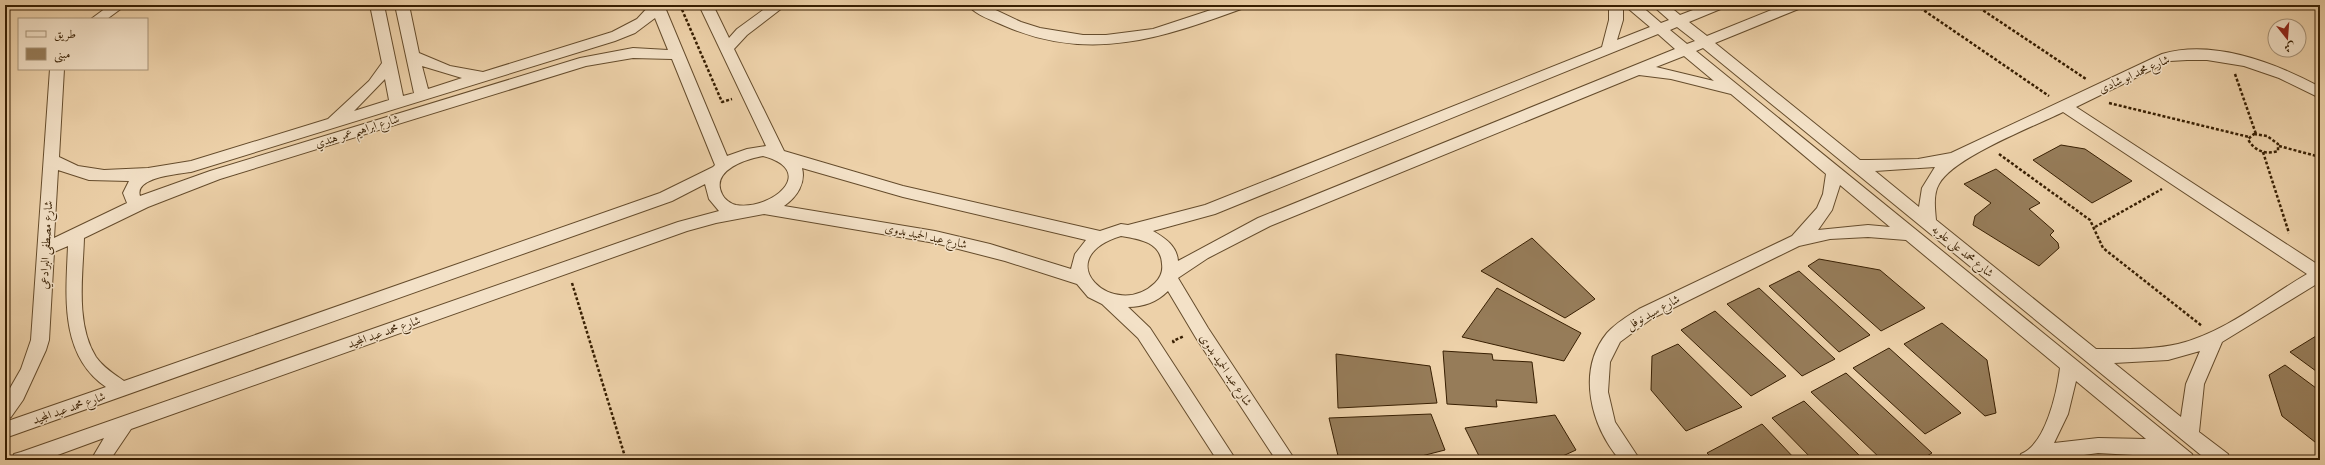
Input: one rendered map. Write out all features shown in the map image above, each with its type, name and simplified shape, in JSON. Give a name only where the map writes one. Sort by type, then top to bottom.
[{"type":"street","points":[[100,18],[119,5]]},
{"type":"street","points":[[377,5],[397,104]]},
{"type":"street","points":[[402,5],[422,96]]},
{"type":"street","points":[[706,5],[782,155],[794,165],[797,174],[796,184],[784,198],[766,209],[749,212],[735,211],[724,207],[715,200],[712,186],[721,169],[735,158],[749,153],[763,151],[782,155],[845,177],[906,194],[1099,237]]},
{"type":"street","points":[[727,48],[742,32],[779,5]]},
{"type":"street","points":[[975,5],[990,15],[1018,27],[1050,36],[1084,40],[1119,39],[1154,33],[1239,5]]},
{"type":"street","points":[[1608,49],[1616,20],[1616,5]]},
{"type":"street","name":"شارع محمد على علوبه","points":[[1631,5],[2184,460]]},
{"type":"street","name":"شارع محمد على علوبه","points":[[1659,5],[2221,460]]},
{"type":"street","points":[[1132,230],[1209,210],[1718,5]]},
{"type":"street","points":[[1170,276],[1172,264],[1170,254],[1164,245],[1145,233],[1132,230],[1121,230],[1099,237],[1088,245],[1081,255],[1079,267],[1082,279],[1096,294],[1108,299],[1130,301],[1150,296],[1161,288],[1170,276],[1202,254],[1264,222],[1796,5]]},
{"type":"street","points":[[657,6],[679,55],[721,169]]},
{"type":"street","name":"شارع ابراهيم عمر هندي","points":[[50,158],[74,170],[107,176],[145,175],[191,166],[629,32],[646,21],[657,6]]},
{"type":"street","name":"شارع ابراهيم عمر هندي","points":[[46,249],[76,233],[142,203],[215,175],[585,61],[634,53],[679,55]]},
{"type":"street","name":"شارع محمد ابو شادى","points":[[1856,165],[1926,165],[1955,158],[2167,57],[2191,54],[2230,57],[2279,72],[2320,93]]},
{"type":"street","points":[[413,55],[432,66],[457,73],[486,77]]},
{"type":"street","points":[[329,124],[364,94],[389,63]]},
{"type":"street","name":"شارع مصطفى البرادعي","points":[[5,412],[22,387],[34,363],[40,340],[56,70]]},
{"type":"street","points":[[1637,70],[1684,77],[1737,93]]},
{"type":"street","points":[[2064,106],[2320,274],[2216,337],[2179,351],[2138,356],[2093,356]]},
{"type":"street","name":"شارع محمد ابو شادى","points":[[1928,223],[1926,197],[1935,174],[1955,158]]},
{"type":"street","name":"شارع محمد عبد المجيد","points":[[5,430],[666,197],[721,169]]},
{"type":"street","name":"شارع سيد نوفل","points":[[1631,460],[1608,427],[1599,398],[1599,371],[1607,347],[1623,328],[1645,314],[1795,241],[1812,227],[1825,211],[1832,192],[1834,173]]},
{"type":"street","points":[[142,203],[134,200],[131,193],[135,184],[145,175]]},
{"type":"street","name":"شارع عبد الحميد بدوى","points":[[766,209],[894,229],[957,242],[1020,258],[1082,279]]},
{"type":"street","name":"شارع محمد عبد المجيد","points":[[21,460],[684,226],[716,217],[749,212]]},
{"type":"street","name":"شارع سيد نوفل","points":[[1795,241],[1838,233],[1868,231],[1909,234]]},
{"type":"street","points":[[76,233],[76,328],[80,346],[90,362],[104,377],[123,389]]},
{"type":"street","name":"شارع عبد الحميد بدوى","points":[[1170,276],[1202,333],[1286,460]]},
{"type":"street","points":[[1108,299],[1144,333],[1227,460]]},
{"type":"street","points":[[2190,435],[2190,399],[2199,367],[2216,337]]},
{"type":"street","points":[[2031,458],[2054,429],[2066,398],[2070,366]]},
{"type":"street","points":[[100,460],[124,424]]},
{"type":"street","points":[[2031,458],[2076,447],[2122,445],[2170,448]]},
{"type":"path","points":[[680,5],[722,102],[738,97]]},
{"type":"path","points":[[1916,5],[2064,106]]},
{"type":"path","points":[[1975,5],[2100,89]]},
{"type":"path","points":[[2230,57],[2256,134]]},
{"type":"path","points":[[2083,97],[2248,137],[2256,134],[2267,136],[2279,146],[2320,157]]},
{"type":"path","points":[[2248,137],[2249,143],[2263,152],[2274,153],[2278,151],[2279,146]]},
{"type":"path","points":[[1985,144],[2090,220],[2095,228],[2096,238],[2102,248],[2216,337]]},
{"type":"path","points":[[2263,152],[2298,260]]},
{"type":"path","points":[[2095,228],[2178,180]]},
{"type":"path","points":[[567,267],[626,460]]},
{"type":"path","points":[[1176,347],[1173,341],[1186,335]]},
{"type":"building","points":[[2061,145],[2085,149],[2132,181],[2092,203],[2033,160]]},
{"type":"building","points":[[1996,169],[2040,203],[2029,209],[2054,231],[2050,235],[2058,243],[2059,248],[2039,266],[1973,225],[1975,216],[1991,203],[1964,184]]},
{"type":"building","points":[[1532,238],[1595,299],[1565,318],[1481,271]]},
{"type":"building","points":[[1819,259],[1880,270],[1925,308],[1881,331],[1808,266]]},
{"type":"building","points":[[1799,271],[1870,335],[1839,352],[1769,286]]},
{"type":"building","points":[[1497,288],[1581,333],[1564,361],[1462,337]]},
{"type":"building","points":[[1759,288],[1835,359],[1802,376],[1727,304]]},
{"type":"building","points":[[1715,311],[1786,376],[1751,396],[1681,330]]},
{"type":"building","points":[[1942,323],[1987,360],[1996,413],[1985,416],[1904,344]]},
{"type":"building","points":[[2316,336],[2320,339],[2320,374],[2290,352]]},
{"type":"building","points":[[1678,344],[1742,407],[1686,431],[1651,390],[1652,356]]},
{"type":"building","points":[[1889,348],[1961,413],[1925,434],[1853,368]]},
{"type":"building","points":[[1443,351],[1492,354],[1493,360],[1532,362],[1537,403],[1496,400],[1497,407],[1447,404]]},
{"type":"building","points":[[1336,354],[1430,366],[1437,403],[1338,408]]},
{"type":"building","points":[[2285,365],[2320,391],[2320,446],[2282,416],[2269,375]]},
{"type":"building","points":[[1846,373],[1932,453],[1920,460],[1882,460],[1811,392]]},
{"type":"building","points":[[1804,401],[1864,460],[1813,460],[1772,418]]},
{"type":"building","points":[[1431,414],[1445,450],[1406,460],[1339,460],[1329,418]]},
{"type":"building","points":[[1555,415],[1576,450],[1554,460],[1481,460],[1465,428]]},
{"type":"building","points":[[1762,424],[1796,460],[1714,460],[1707,453]]}]
